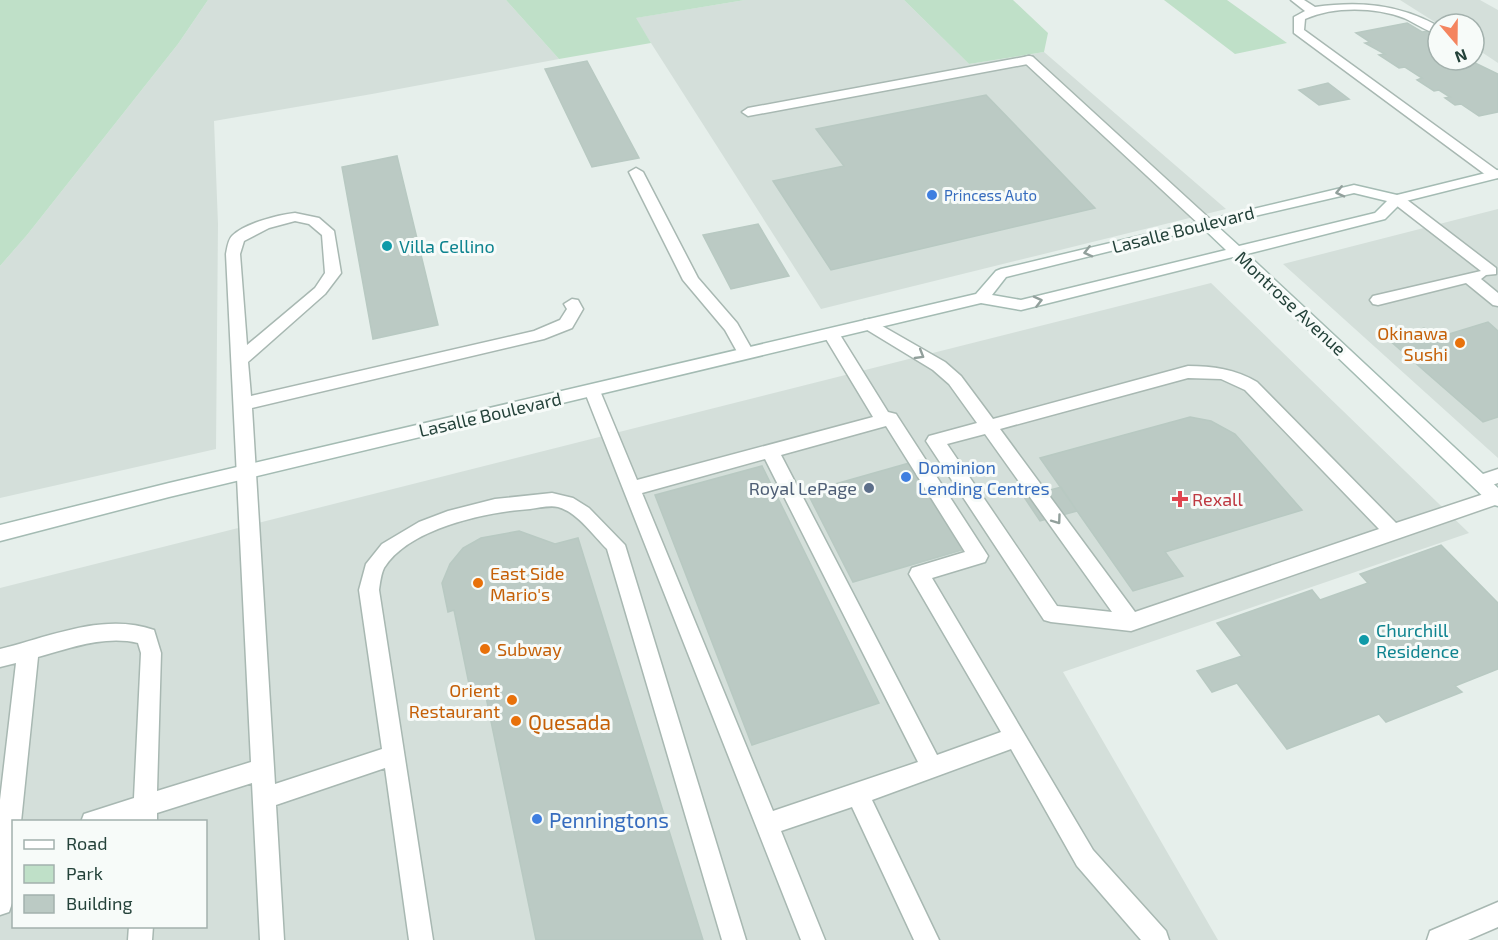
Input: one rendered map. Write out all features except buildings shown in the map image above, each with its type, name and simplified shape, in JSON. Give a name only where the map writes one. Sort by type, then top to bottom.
[{"type":"main road","points":[[1297,0],[1313,11]]},
{"type":"main road","points":[[1426,25],[1398,11],[1376,6],[1347,5],[1313,11],[1300,18],[1298,31],[1496,174]]},
{"type":"main road","name":"Montrose Avenue","points":[[748,112],[1029,60],[1206,223],[1497,498]]},
{"type":"main road","points":[[636,172],[691,280],[731,327],[746,354]]},
{"type":"main road","name":"Lasalle Boulevard","points":[[981,298],[1001,274],[1206,223],[1354,189],[1397,199],[1496,174]]},
{"type":"main road","points":[[1397,199],[1495,270]]},
{"type":"main road","name":"Lasalle Boulevard","points":[[0,533],[981,298],[1021,305],[1380,216],[1397,199]]},
{"type":"main road","points":[[240,360],[320,291],[333,273],[328,234],[314,221],[294,218],[261,224],[237,239],[233,254],[272,940]]},
{"type":"main road","points":[[1378,300],[1495,270]]},
{"type":"main road","points":[[1469,278],[1498,301]]},
{"type":"main road","points":[[243,404],[538,335],[566,324],[574,309],[572,304]]},
{"type":"main road","points":[[870,324],[939,366],[955,380],[1131,622]]},
{"type":"main road","points":[[831,334],[884,420]]},
{"type":"main road","points":[[1394,532],[1251,386],[1238,377],[1217,371],[1188,372],[935,441],[1051,614],[1131,622],[1497,498]]},
{"type":"main road","points":[[592,390],[813,940]]},
{"type":"main road","points":[[631,489],[890,418],[978,556],[919,574],[1085,858],[1156,940]]},
{"type":"main road","points":[[770,451],[932,767]]},
{"type":"main road","points":[[1480,482],[1498,476]]},
{"type":"main road","points":[[421,940],[369,590],[375,565],[396,544],[442,520],[477,509],[517,502],[557,500],[582,512],[615,545],[734,940]]},
{"type":"main road","points":[[0,658],[112,630],[130,631],[147,636],[151,653],[145,813]]},
{"type":"main road","points":[[0,903],[28,651]]},
{"type":"main road","points":[[767,824],[1016,737]]},
{"type":"main road","points":[[263,799],[394,756]]},
{"type":"main road","points":[[104,820],[145,813],[261,770]]},
{"type":"main road","points":[[858,794],[927,940]]},
{"type":"main road","points":[[1439,940],[1498,914]]},
{"type":"shaded area","points":[[208,0],[506,0],[559,59],[214,121],[218,224],[216,449],[0,498],[0,266],[178,44]]},
{"type":"shaded area","points":[[745,0],[904,0],[969,64],[1044,52],[1226,209],[821,309],[635,18]]},
{"type":"shaded area","points":[[1400,0],[1480,0],[1498,10],[1498,63],[1486,55],[1486,12],[1426,12],[1426,16]]},
{"type":"shaded area","points":[[1498,209],[1498,458],[1283,264]]},
{"type":"shaded area","points":[[1211,283],[1469,533],[1063,672],[1218,940],[0,940],[0,588]]},
{"type":"green space","points":[[0,0],[208,0],[178,44],[0,266]]},
{"type":"green space","points":[[506,0],[745,0],[636,18],[651,43],[559,59]]},
{"type":"green space","points":[[904,0],[1013,0],[1048,33],[1044,52],[969,64]]},
{"type":"green space","points":[[1164,0],[1227,0],[1287,43],[1235,54]]},
{"type":"place","name":"Princess Auto","points":[[932,195]]},
{"type":"place","name":"Villa Cellino","points":[[387,246]]},
{"type":"place","name":"Okinawa Sushi","points":[[1460,343]]},
{"type":"place","name":"Dominion Lending Centres","points":[[906,477]]},
{"type":"place","name":"Royal LePage","points":[[869,488]]},
{"type":"place","name":"Rexall","points":[[1180,499]]},
{"type":"place","name":"East Side Mario's","points":[[478,583]]},
{"type":"place","name":"Churchill Residence","points":[[1364,640]]},
{"type":"place","name":"Subway","points":[[485,649]]},
{"type":"place","name":"Orient Restaurant","points":[[512,700]]},
{"type":"place","name":"Quesada","points":[[516,721]]},
{"type":"place","name":"Penningtons","points":[[537,819]]}]
